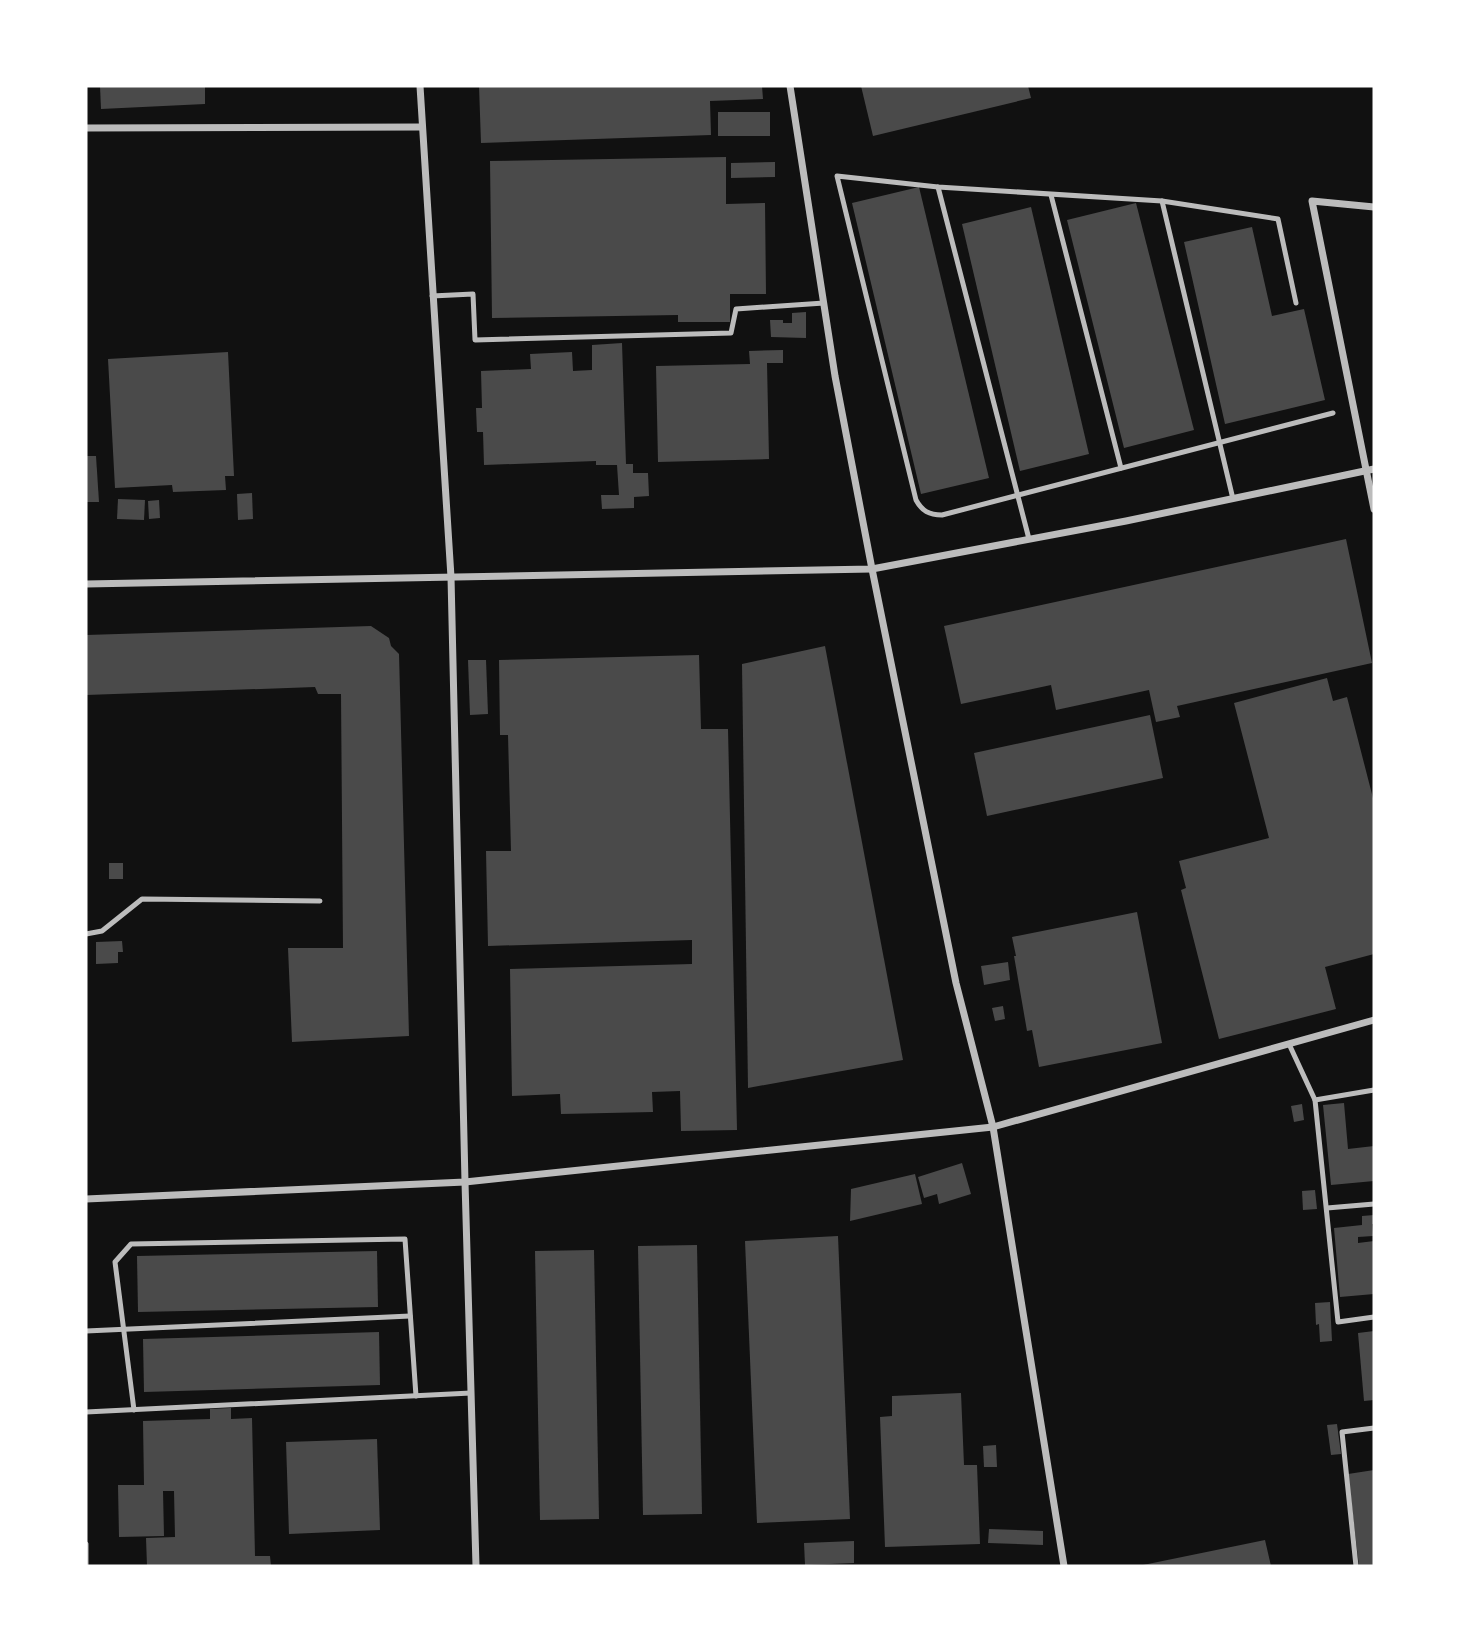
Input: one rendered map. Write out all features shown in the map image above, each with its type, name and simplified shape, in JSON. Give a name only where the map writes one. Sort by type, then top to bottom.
[{"type":"street","points":[[419,86],[451,577],[476,1566]]},
{"type":"street","points":[[790,86],[835,376],[872,569],[956,983],[993,1127],[1064,1566]]},
{"type":"street","points":[[86,128],[421,127]]},
{"type":"street","points":[[1374,207],[1312,201],[1374,509]]},
{"type":"street","points":[[86,584],[872,569],[1126,522],[1374,469]]},
{"type":"street","points":[[86,1199],[465,1181],[993,1127],[1374,1020]]},
{"type":"lane","points":[[1296,303],[1278,219],[1163,201],[938,187],[837,176],[916,500],[929,514],[942,515],[1333,413]]},
{"type":"lane","points":[[938,187],[1029,539]]},
{"type":"lane","points":[[1051,195],[1121,468]]},
{"type":"lane","points":[[1163,201],[1233,499]]},
{"type":"lane","points":[[432,296],[473,294],[475,340],[731,333],[736,309],[824,303]]},
{"type":"lane","points":[[86,934],[102,931],[142,899],[320,901]]},
{"type":"lane","points":[[1289,1044],[1315,1100],[1338,1322],[1374,1317]]},
{"type":"lane","points":[[1315,1100],[1374,1090]]},
{"type":"lane","points":[[1326,1208],[1374,1204]]},
{"type":"lane","points":[[134,1410],[115,1262],[131,1244],[405,1239],[416,1396]]},
{"type":"lane","points":[[86,1331],[410,1316]]},
{"type":"lane","points":[[86,1412],[471,1393]]},
{"type":"lane","points":[[1356,1566],[1342,1432],[1374,1428]]},
{"type":"lane","points":[[86,1544],[86,1566]]},
{"type":"building","points":[[100,86],[205,86],[205,104],[101,109]]},
{"type":"building","points":[[479,86],[762,86],[763,99],[710,101],[711,135],[481,143]]},
{"type":"building","points":[[861,86],[1028,86],[1031,98],[873,136]]},
{"type":"building","points":[[718,112],[770,112],[770,136],[718,136]]},
{"type":"building","points":[[726,157],[726,204],[765,203],[766,294],[730,294],[730,322],[678,322],[678,315],[492,318],[490,161]]},
{"type":"building","points":[[775,162],[775,177],[731,178],[731,163]]},
{"type":"building","points":[[919,187],[989,478],[921,494],[852,203]]},
{"type":"building","points":[[1136,203],[1194,430],[1124,448],[1067,220]]},
{"type":"building","points":[[1031,207],[1089,454],[1020,471],[962,224]]},
{"type":"building","points":[[1252,227],[1272,316],[1304,309],[1325,400],[1225,424],[1184,242]]},
{"type":"building","points":[[806,312],[806,338],[771,337],[770,320],[792,323],[792,313]]},
{"type":"building","points":[[622,343],[626,464],[633,464],[633,473],[648,473],[649,496],[634,497],[634,508],[602,509],[601,495],[619,495],[617,465],[596,465],[596,461],[484,465],[483,432],[477,432],[476,408],[482,408],[481,371],[531,369],[530,354],[572,352],[573,371],[592,370],[592,345]]},
{"type":"building","points":[[783,350],[783,363],[767,363],[769,459],[658,462],[656,366],[750,364],[749,351]]},
{"type":"building","points":[[228,352],[234,476],[225,476],[226,490],[173,492],[172,485],[115,488],[108,359]]},
{"type":"building","points":[[86,456],[96,456],[99,502],[86,502]]},
{"type":"building","points":[[252,493],[253,519],[238,520],[237,494]]},
{"type":"building","points":[[118,499],[145,500],[144,520],[117,519]]},
{"type":"building","points":[[159,500],[160,518],[149,519],[148,501]]},
{"type":"building","points":[[1346,539],[1372,663],[1177,706],[1180,717],[1156,722],[1149,690],[1056,710],[1051,685],[961,704],[944,626]]},
{"type":"building","points":[[371,626],[389,638],[391,646],[399,654],[409,1036],[292,1042],[288,948],[343,948],[341,694],[318,694],[315,687],[86,695],[86,635]]},
{"type":"building","points":[[825,646],[903,1060],[748,1088],[742,664]]},
{"type":"building","points":[[699,655],[701,729],[728,729],[737,1130],[681,1131],[680,1091],[652,1092],[653,1112],[561,1114],[560,1094],[512,1096],[510,969],[692,964],[692,940],[488,946],[486,851],[511,851],[508,735],[500,735],[499,660]]},
{"type":"building","points":[[468,660],[486,660],[488,714],[470,715]]},
{"type":"building","points":[[1327,678],[1333,701],[1347,697],[1374,802],[1374,954],[1325,967],[1336,1009],[1219,1039],[1181,890],[1186,888],[1179,861],[1269,838],[1234,703]]},
{"type":"building","points":[[1150,715],[1163,778],[987,816],[974,753]]},
{"type":"building","points":[[109,863],[123,863],[123,879],[109,879]]},
{"type":"building","points":[[1137,912],[1162,1043],[1039,1067],[1032,1030],[1027,1031],[1012,937]]},
{"type":"building","points":[[122,941],[123,952],[118,952],[118,963],[96,964],[96,942]]},
{"type":"building","points":[[1008,962],[1010,980],[984,985],[981,966]]},
{"type":"building","points":[[1003,1006],[1005,1019],[995,1021],[992,1008]]},
{"type":"building","points":[[1344,1103],[1348,1149],[1374,1146],[1374,1181],[1331,1185],[1323,1105]]},
{"type":"building","points":[[1302,1104],[1304,1120],[1294,1122],[1291,1106]]},
{"type":"building","points":[[962,1163],[971,1194],[939,1204],[937,1194],[924,1198],[918,1177]]},
{"type":"building","points":[[915,1174],[922,1204],[850,1221],[851,1189]]},
{"type":"building","points":[[1315,1190],[1317,1209],[1303,1210],[1302,1191]]},
{"type":"building","points":[[1374,1215],[1373,1236],[1358,1237],[1358,1243],[1374,1241],[1374,1294],[1340,1297],[1334,1228],[1362,1225],[1362,1216]]},
{"type":"building","points":[[838,1236],[850,1519],[757,1523],[745,1241]]},
{"type":"building","points":[[697,1245],[702,1514],[643,1515],[638,1246]]},
{"type":"building","points":[[594,1250],[599,1519],[540,1520],[535,1251]]},
{"type":"building","points":[[377,1251],[378,1307],[138,1312],[137,1256]]},
{"type":"building","points":[[1330,1302],[1332,1341],[1320,1342],[1315,1303]]},
{"type":"building","points":[[1374,1331],[1374,1400],[1364,1401],[1358,1333]]},
{"type":"building","points":[[379,1332],[380,1385],[144,1392],[143,1339]]},
{"type":"building","points":[[961,1393],[964,1465],[977,1465],[980,1544],[885,1547],[880,1417],[892,1416],[892,1396]]},
{"type":"building","points":[[231,1408],[231,1419],[252,1418],[255,1556],[270,1556],[271,1566],[147,1566],[146,1538],[175,1537],[174,1491],[163,1491],[164,1536],[119,1537],[118,1485],[144,1485],[143,1421],[210,1419],[210,1409]]},
{"type":"building","points":[[1337,1424],[1341,1454],[1331,1455],[1327,1425]]},
{"type":"building","points":[[377,1439],[380,1530],[289,1534],[286,1442]]},
{"type":"building","points":[[996,1445],[997,1467],[984,1467],[983,1446]]},
{"type":"building","points":[[1374,1470],[1374,1566],[1359,1566],[1348,1474]]},
{"type":"building","points":[[989,1529],[1043,1531],[1043,1545],[988,1543]]},
{"type":"building","points":[[1265,1540],[1271,1566],[1143,1566],[1143,1565]]},
{"type":"building","points":[[854,1541],[854,1563],[805,1565],[804,1543]]}]
